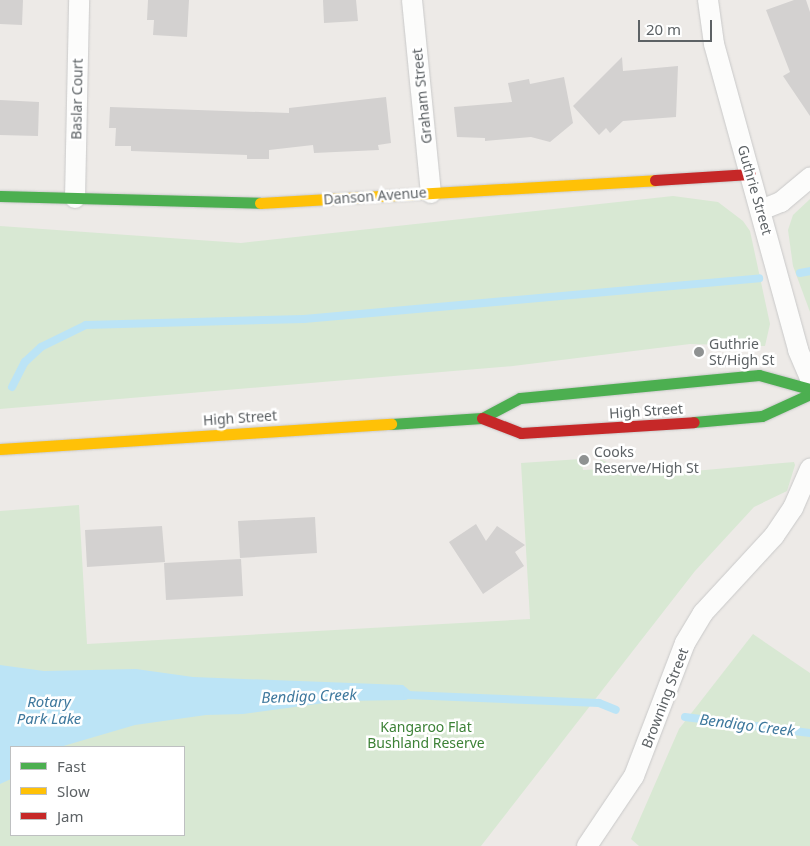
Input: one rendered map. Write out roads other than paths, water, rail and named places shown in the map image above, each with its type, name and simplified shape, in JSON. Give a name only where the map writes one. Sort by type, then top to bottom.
[{"type":"main road","name":"Danson Avenue","points":[[0,196],[270,203],[750,174]]},
{"type":"main road","name":"High Street","points":[[0,449],[482,418],[520,398],[759,376],[810,389]]},
{"type":"main road","name":"High Street","points":[[482,418],[521,434],[663,425],[762,416],[810,394]]},
{"type":"street","name":"Baslar Court","points":[[75,198],[79,0]]},
{"type":"street","name":"Graham Street","points":[[412,0],[431,193]]},
{"type":"street","name":"Guthrie Street","points":[[708,0],[714,44],[798,350],[810,378]]},
{"type":"street","points":[[761,210],[781,202],[810,178]]},
{"type":"street","name":"Browning Street","points":[[587,846],[634,776],[685,643],[704,613],[774,536],[793,508],[810,469]]},
{"type":"street","name":"Browning Street","points":[[774,536],[810,509]]},
{"type":"water","name":"Rotary Park Lake","points":[[0,665],[44,671],[136,669],[193,677],[403,685],[415,695],[406,700],[339,701],[243,714],[206,715],[135,725],[63,746],[10,746],[10,779],[0,784]]},
{"type":"waterway","points":[[800,273],[810,271]]},
{"type":"waterway","points":[[12,387],[25,362],[41,347],[86,325],[304,319],[759,278]]},
{"type":"waterway","name":"Bendigo Creek","points":[[407,695],[599,703],[616,710]]},
{"type":"waterway","name":"Bendigo Creek","points":[[685,717],[810,733]]},
{"type":"place","name":"Guthrie St/High St","points":[[699,352]]},
{"type":"place","name":"Cooks Reserve/High St","points":[[584,460]]},
{"type":"park label","name":"Kangaroo Flat Bushland Reserve","points":[[426,736]]}]
